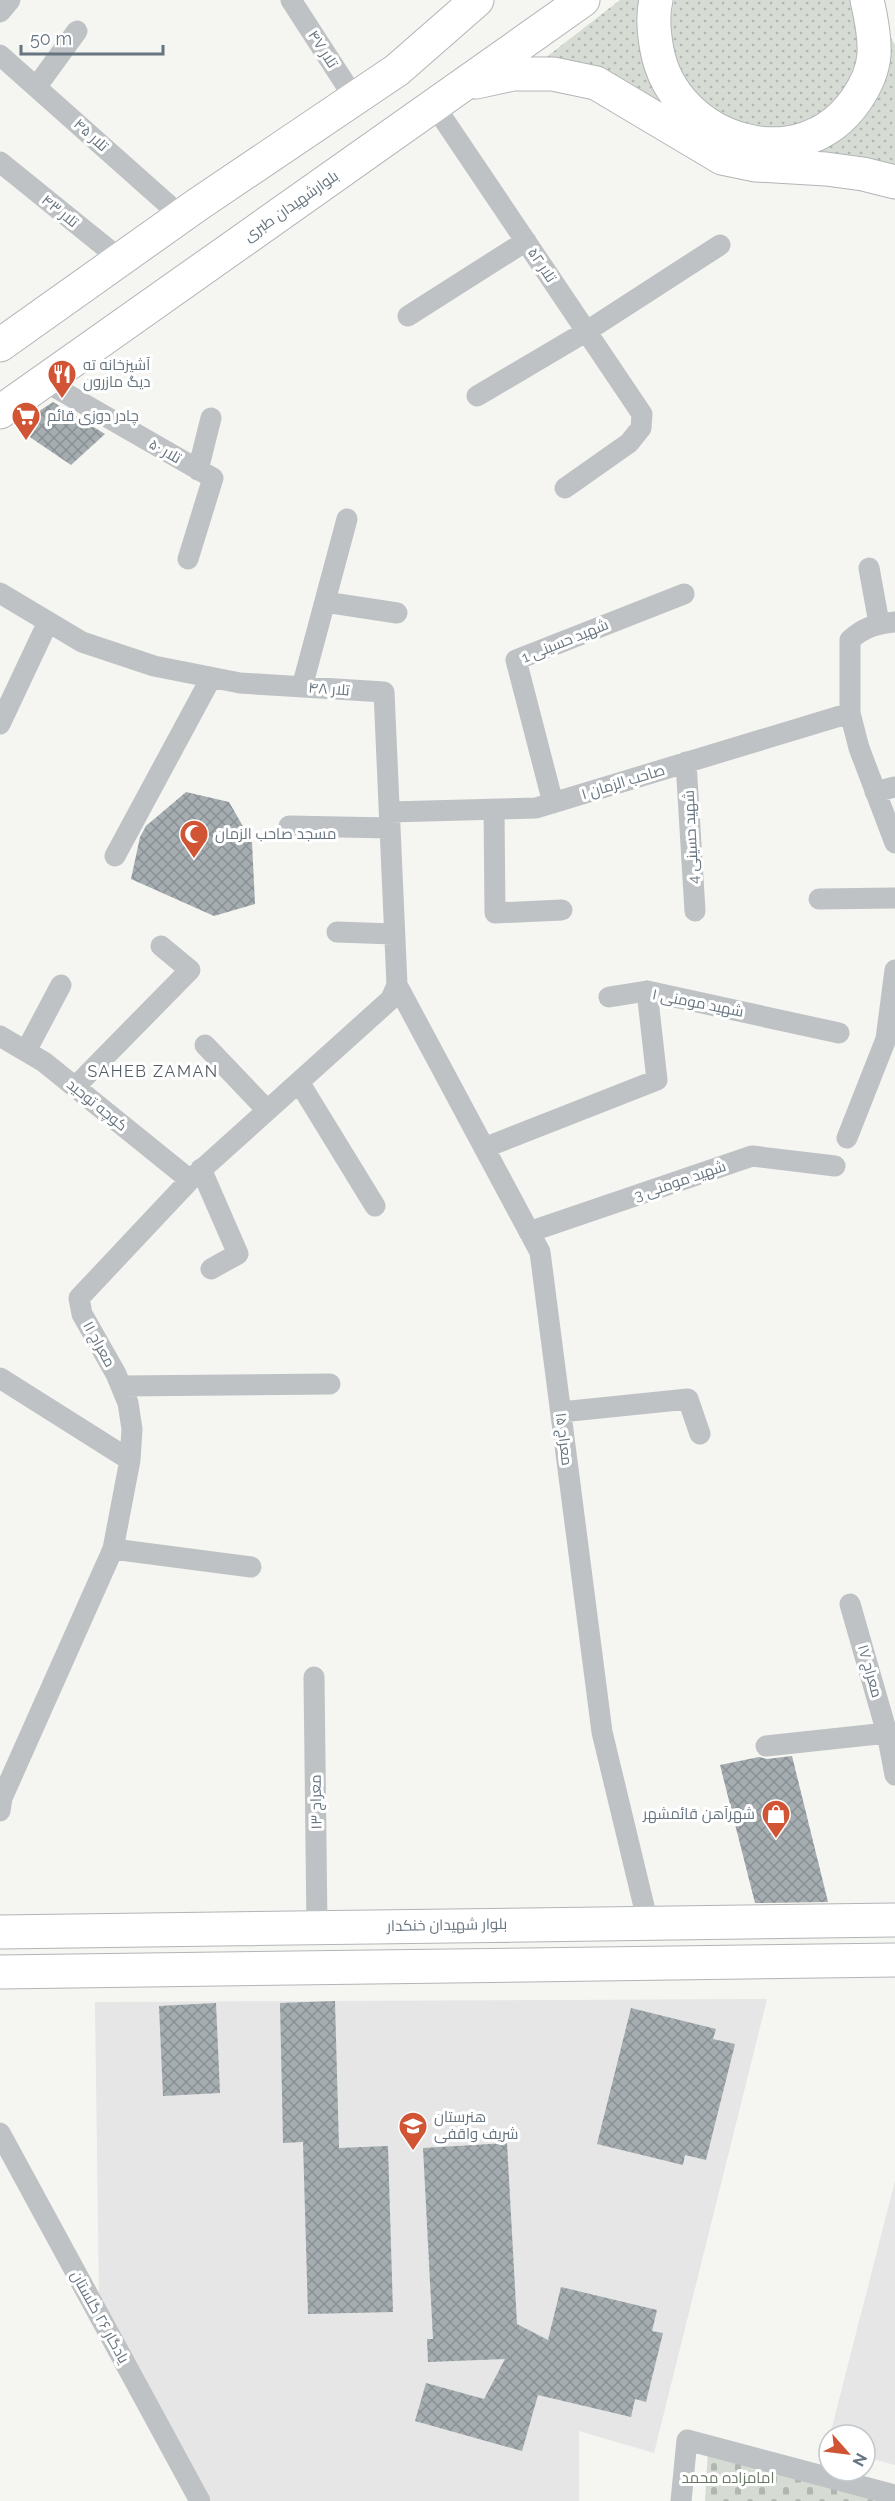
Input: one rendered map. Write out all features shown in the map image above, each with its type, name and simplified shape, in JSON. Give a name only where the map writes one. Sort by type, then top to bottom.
[{"type":"highway","points":[[397,70],[449,0]]},
{"type":"highway","points":[[0,345],[181,216],[397,70],[477,0]]},
{"type":"highway","name":"بلوارشهیدان طبری","points":[[0,412],[583,0]]},
{"type":"highway","points":[[656,0],[654,19],[659,62],[680,100],[702,121],[730,137],[751,143],[786,144],[821,132],[848,112],[866,85],[874,55],[867,0]]},
{"type":"highway","points":[[882,0],[895,22]]},
{"type":"highway","points":[[463,85],[513,74],[553,74],[596,83],[722,158],[756,165],[826,169],[863,174],[895,182]]},
{"type":"highway","name":"بلوار شهیدان خنکدار","points":[[0,1932],[895,1920]]},
{"type":"highway","points":[[0,1972],[895,1960]]},
{"type":"street","points":[[0,12],[10,0]]},
{"type":"street","name":"تلار ۴۷","points":[[291,0],[355,99]]},
{"type":"street","points":[[37,87],[77,31]]},
{"type":"street","name":"تلار ۴۵","points":[[0,55],[181,216]]},
{"type":"street","name":"تلار ۵۲","points":[[434,105],[642,414],[640,428],[629,443],[565,488]]},
{"type":"street","name":"تلار ۴۳","points":[[0,162],[120,259]]},
{"type":"street","points":[[408,316],[526,241]]},
{"type":"street","points":[[477,396],[587,331],[720,245]]},
{"type":"street","name":"تلار ۵۰","points":[[44,381],[213,478],[188,559]]},
{"type":"street","points":[[198,470],[211,418]]},
{"type":"street","points":[[302,687],[347,519]]},
{"type":"street","points":[[869,568],[887,623],[862,629],[850,640],[850,712],[860,748],[885,790],[895,843]]},
{"type":"street","name":"تلار ۴۸","points":[[0,593],[82,642],[154,666],[240,683],[384,692],[397,985]]},
{"type":"street","name":"شهید حسینی 1","points":[[553,803],[516,660],[684,594]]},
{"type":"street","points":[[325,602],[397,613]]},
{"type":"street","points":[[0,724],[48,622]]},
{"type":"street","points":[[115,856],[212,678]]},
{"type":"street","name":"صاحب الزمان ۱","points":[[289,826],[390,820],[494,809],[536,808],[850,712]]},
{"type":"street","name":"شهید حسینی 4","points":[[686,762],[695,911]]},
{"type":"street","points":[[494,809],[495,913],[562,910]]},
{"type":"street","points":[[819,899],[895,898]]},
{"type":"street","points":[[337,932],[394,933]]},
{"type":"street","points":[[75,1087],[190,970],[161,946]]},
{"type":"street","points":[[847,1138],[886,1039],[895,970]]},
{"type":"street","points":[[26,1051],[62,985]]},
{"type":"street","name":"معراج ۱۱","points":[[0,1811],[2,1798],[113,1549],[130,1460],[132,1429],[128,1403],[82,1314],[79,1298],[196,1175],[391,999],[397,985]]},
{"type":"street","name":"معراج ۱۵","points":[[397,985],[540,1252],[602,1732],[648,1923]]},
{"type":"street","points":[[609,997],[647,991]]},
{"type":"street","name":"شهید مومنی ۱","points":[[484,1148],[657,1080],[647,991],[840,1033]]},
{"type":"street","name":"کوچه توحید","points":[[0,1036],[44,1062],[196,1175]]},
{"type":"street","points":[[205,1045],[267,1110]]},
{"type":"street","points":[[298,1082],[375,1206]]},
{"type":"street","name":"شهید مومنی 3","points":[[530,1232],[752,1156],[836,1166]]},
{"type":"street","points":[[196,1175],[238,1254],[211,1269]]},
{"type":"street","points":[[0,1377],[130,1460]]},
{"type":"street","points":[[121,1386],[330,1384]]},
{"type":"street","points":[[561,1412],[688,1399],[700,1434]]},
{"type":"street","points":[[113,1549],[251,1567]]},
{"type":"street","name":"معراج ۱۷","points":[[850,1604],[887,1732],[895,1775]]},
{"type":"street","name":"معراج ۱۳","points":[[314,1677],[317,1927]]},
{"type":"street","points":[[766,1746],[887,1732]]},
{"type":"street","name":"یادگار ۲۶ گلستان","points":[[0,2133],[200,2501]]},
{"type":"street","points":[[681,2501],[687,2440],[895,2495]]},
{"type":"shaded area","name":"هنرستان شریف واقفی","points":[[767,1999],[654,2453],[579,2431],[579,2501],[212,2501],[99,2299],[95,2002]]},
{"type":"shaded area","points":[[895,2181],[895,2465],[877,2460],[877,2423],[833,2423]]},
{"type":"green space","points":[[620,0],[645,0],[673,109],[540,62]]},
{"type":"green space","points":[[674,0],[853,0],[857,17],[858,45],[852,76],[839,95],[820,114],[794,125],[771,128],[748,125],[725,117],[705,105],[688,88],[676,69],[669,40]]},
{"type":"green space","points":[[888,33],[895,45],[895,167],[798,154],[837,140],[866,116],[880,92],[884,78]]},
{"type":"green space","name":"امامزاده محمد","points":[[708,2451],[817,2480],[817,2483],[828,2483],[895,2501],[705,2501]]},
{"type":"building","points":[[53,402],[105,434],[71,465],[15,427]]},
{"type":"building","name":"مسجد صاحب الزمان","points":[[186,792],[229,802],[252,842],[255,904],[214,916],[131,879],[140,837],[146,826]]},
{"type":"building","name":"شهرآهن قائمشهر","points":[[792,1756],[828,1902],[755,1903],[720,1765],[759,1757],[767,1759]]},
{"type":"building","points":[[335,2001],[339,2148],[388,2146],[393,2312],[308,2314],[303,2142],[283,2143],[280,2003]]},
{"type":"building","points":[[216,2003],[220,2093],[163,2096],[159,2006]]},
{"type":"building","points":[[631,2008],[716,2029],[713,2039],[735,2044],[706,2160],[685,2155],[683,2165],[597,2144]]},
{"type":"building","points":[[507,2143],[517,2324],[548,2340],[561,2287],[657,2310],[652,2331],[663,2333],[646,2402],[635,2399],[631,2417],[538,2395],[522,2451],[415,2421],[426,2383],[484,2399],[505,2359],[428,2362],[427,2339],[433,2339],[423,2148]]},
{"type":"place","name":"آشپزخانه ته دیگ مازرون","points":[[62,400]]},
{"type":"place","name":"چادر دوزی قائم","points":[[26,442]]},
{"type":"place","name":"مسجد صاحب الزمان","points":[[194,860]]},
{"type":"place","name":"شهرآهن قائمشهر","points":[[776,1840]]},
{"type":"place","name":"هنرستان شریف واقفی","points":[[413,2152]]},
{"type":"district","name":"SAHEB ZAMAN","points":[[153,1071]]}]
